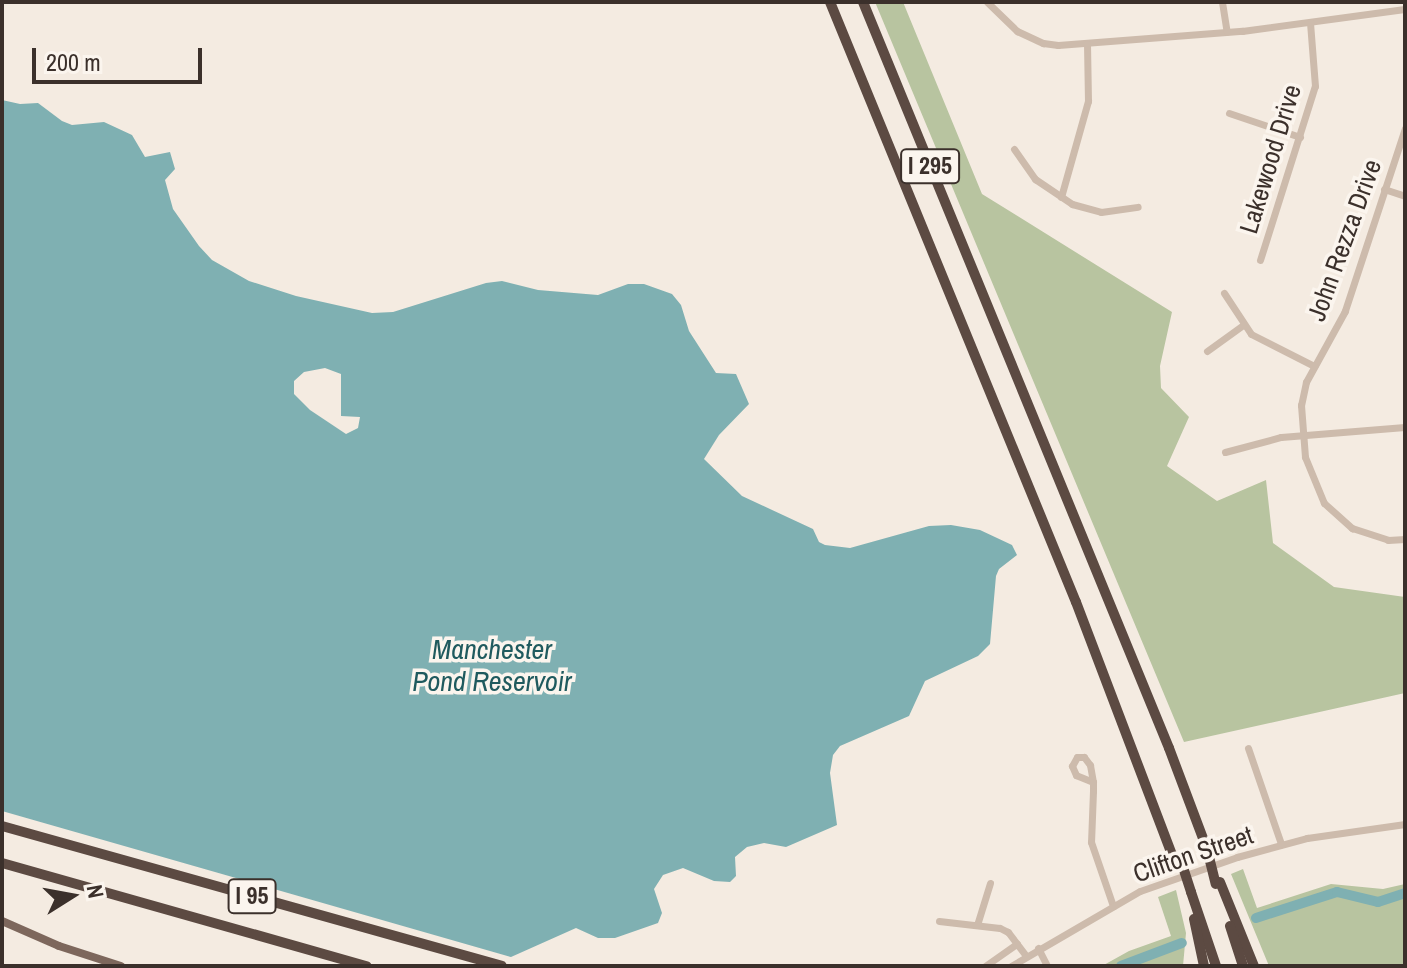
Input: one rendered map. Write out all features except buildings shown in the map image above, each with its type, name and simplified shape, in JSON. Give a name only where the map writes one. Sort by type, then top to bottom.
[{"type":"highway","name":"I 295","points":[[830,2],[1076,602],[1188,893]]},
{"type":"highway","name":"I 295","points":[[863,2],[1169,748],[1218,883]]},
{"type":"highway","name":"I 95","points":[[2,826],[502,966]]},
{"type":"highway","name":"I 95","points":[[2,863],[367,966]]},
{"type":"highway","points":[[1218,883],[1243,966]]},
{"type":"highway","points":[[1218,883],[1254,966]]},
{"type":"highway","points":[[1188,893],[1204,966]]},
{"type":"highway","points":[[1188,893],[1216,966]]},
{"type":"main road","points":[[2,921],[59,946],[121,966]]},
{"type":"street","points":[[987,2],[1008,24],[1031,39],[1058,45],[1227,32],[1405,9]]},
{"type":"street","points":[[1222,2],[1227,32]]},
{"type":"street","name":"Lakewood Drive","points":[[1260,260],[1315,86],[1310,22]]},
{"type":"street","points":[[1061,197],[1088,101],[1087,44]]},
{"type":"street","points":[[1229,113],[1300,137]]},
{"type":"street","name":"John Rezza Drive","points":[[1405,128],[1345,311],[1314,366],[1301,405],[1302,435],[1315,487],[1330,509],[1352,528],[1370,536],[1405,539]]},
{"type":"street","points":[[1014,149],[1035,179],[1061,197],[1101,212],[1138,207]]},
{"type":"street","points":[[1384,189],[1405,196]]},
{"type":"street","points":[[1224,293],[1243,325],[1261,342],[1314,366]]},
{"type":"street","points":[[1207,351],[1243,325]]},
{"type":"street","points":[[1225,452],[1264,439],[1405,427]]},
{"type":"street","points":[[1248,748],[1281,844]]},
{"type":"street","points":[[1093,782],[1091,842],[1113,906]]},
{"type":"street","name":"Clifton Street","points":[[1011,966],[1140,891],[1281,844],[1344,831],[1405,824]]},
{"type":"street","points":[[977,925],[990,883]]},
{"type":"street","points":[[939,921],[1000,928],[1026,956]]},
{"type":"street","points":[[985,966],[1017,944]]},
{"type":"street","points":[[1038,948],[1047,966]]},
{"type":"green space","points":[[875,2],[903,2],[982,194],[1172,312],[1160,366],[1161,388],[1189,417],[1167,466],[1217,501],[1266,480],[1273,543],[1334,587],[1405,597],[1405,693],[1184,742]]},
{"type":"green space","points":[[1243,869],[1257,908],[1331,884],[1383,889],[1405,884],[1405,966],[1269,966],[1231,874]]},
{"type":"green space","points":[[1176,890],[1186,933],[1183,966],[1102,966],[1129,951],[1171,936],[1158,897]]},
{"type":"water","name":"Manchester Pond Reservoir","points":[[2,100],[20,104],[38,103],[72,125],[104,122],[132,135],[145,157],[170,152],[175,169],[165,180],[173,209],[199,246],[212,260],[249,281],[296,296],[372,313],[393,312],[486,283],[502,281],[538,290],[598,295],[628,284],[644,284],[672,294],[681,305],[689,331],[716,373],[736,374],[749,404],[719,435],[704,459],[742,496],[813,529],[819,542],[825,545],[850,548],[929,526],[951,525],[980,530],[1012,545],[1017,555],[999,569],[996,576],[990,644],[978,656],[925,681],[909,716],[840,746],[833,755],[830,773],[837,825],[786,847],[764,843],[747,847],[735,857],[736,876],[730,882],[714,881],[683,868],[663,875],[654,889],[662,913],[658,923],[615,938],[598,938],[576,928],[511,957],[2,811]],"holes":[[[325,368],[341,374],[341,416],[360,417],[358,428],[346,434],[310,410],[294,394],[294,381],[304,372]]]},
{"type":"waterway","points":[[1256,918],[1337,892],[1378,902],[1405,893]]},
{"type":"waterway","points":[[1121,966],[1182,943]]}]
